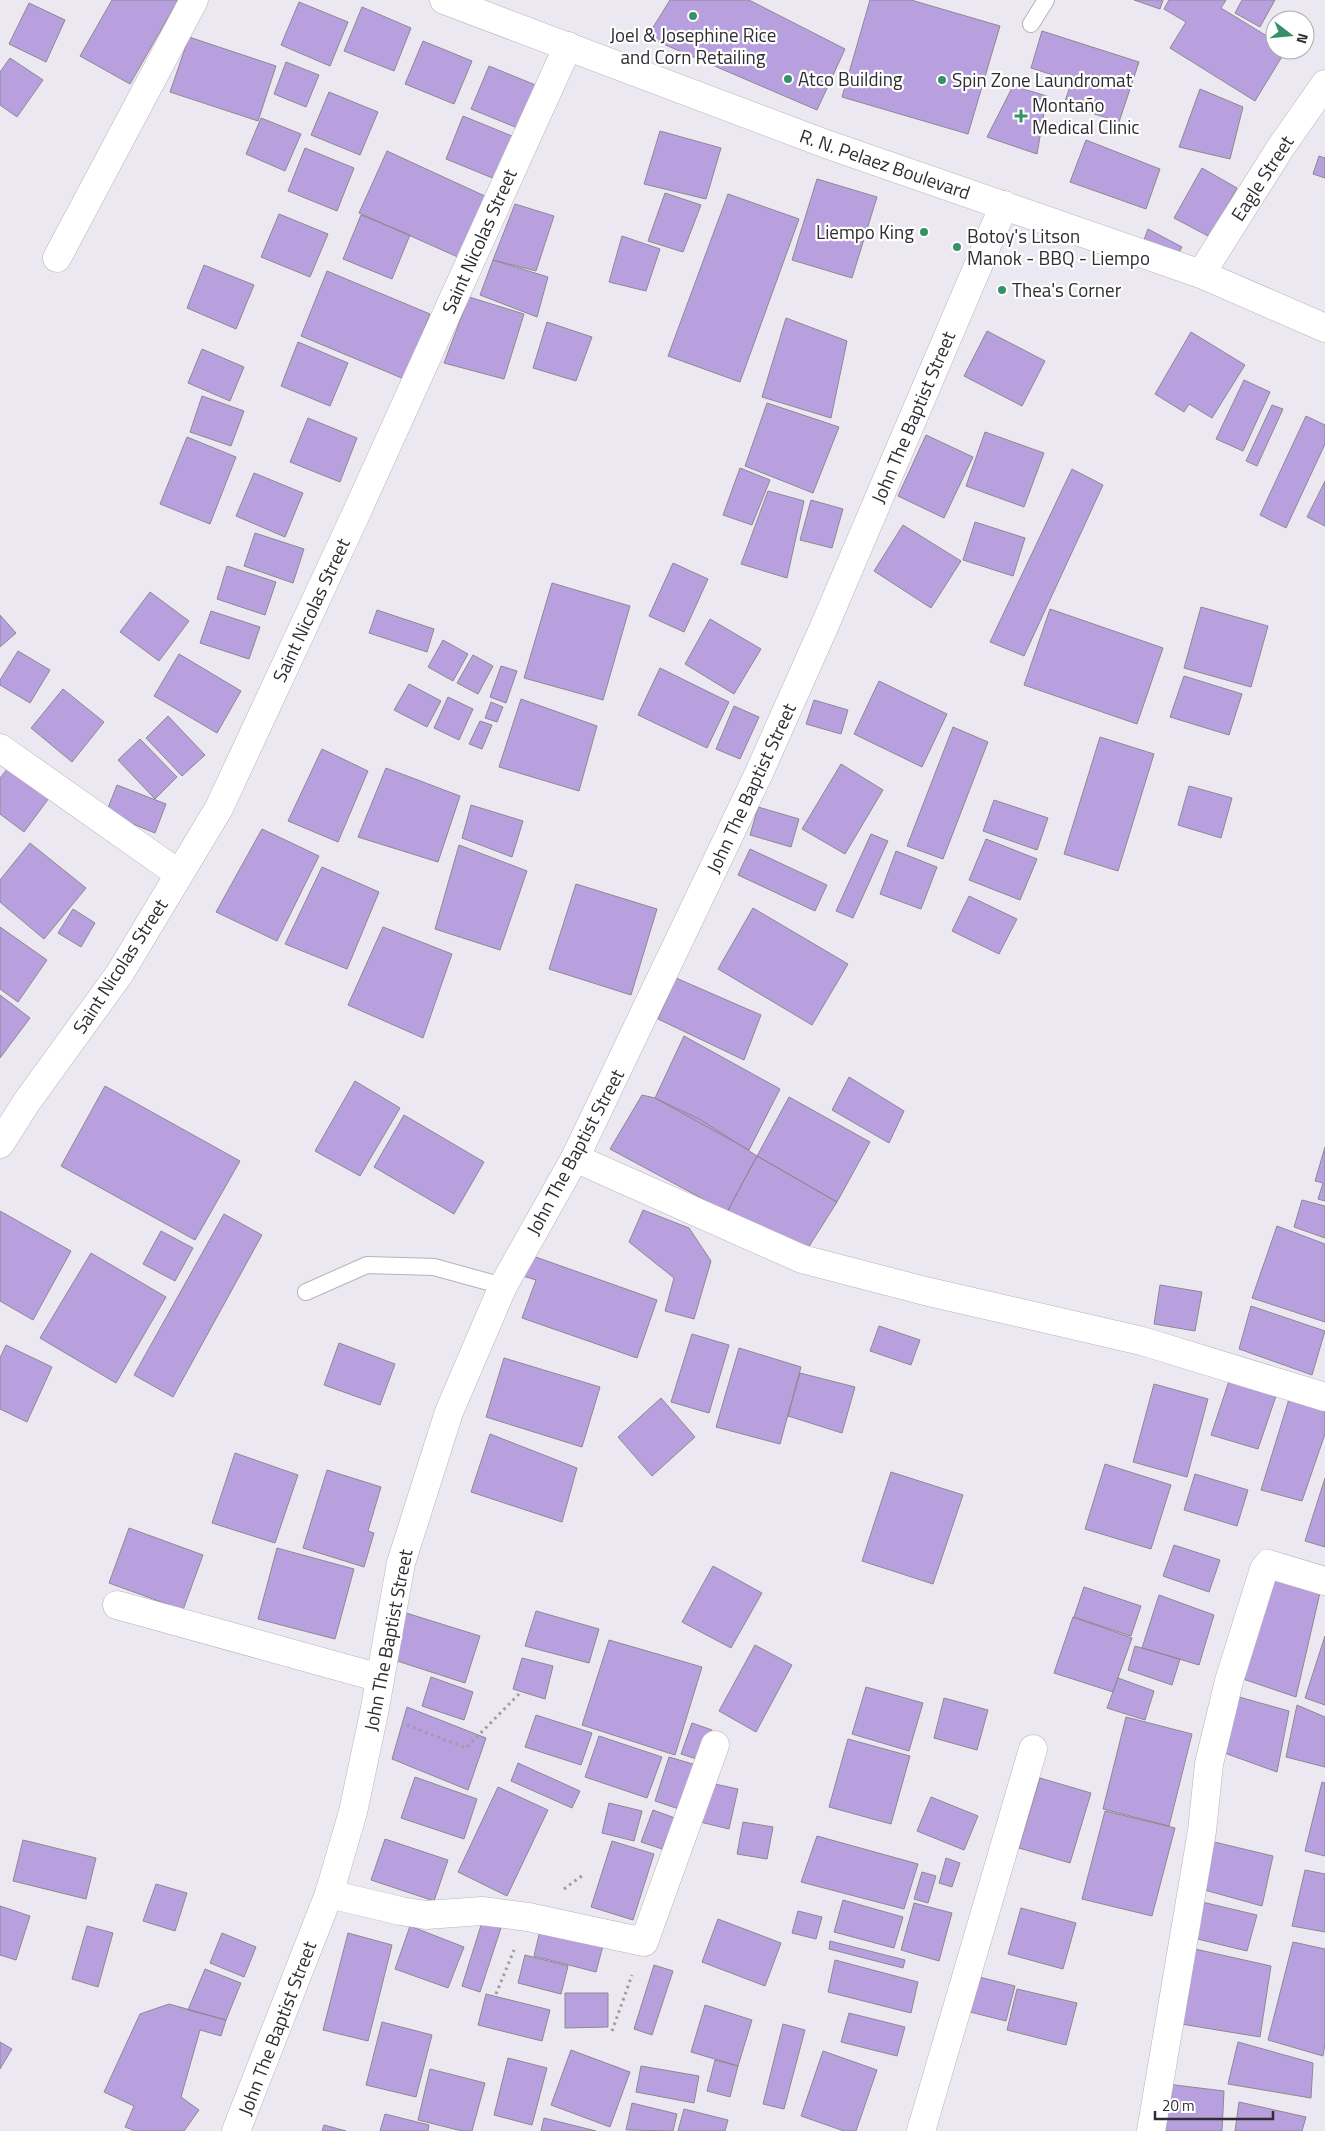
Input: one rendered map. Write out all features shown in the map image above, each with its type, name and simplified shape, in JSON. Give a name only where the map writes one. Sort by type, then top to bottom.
[{"type":"street","points":[[57,258],[194,0]]},
{"type":"street","name":"R. N. Pelaez Boulevard","points":[[444,0],[826,144],[1201,274],[1325,328]]},
{"type":"street","name":"Saint Nicolas Street","points":[[0,1144],[26,1103],[120,973],[222,800],[359,507],[568,46]]},
{"type":"street","name":"Eagle Street","points":[[1201,274],[1281,147],[1325,84]]},
{"type":"street","name":"John The Baptist Street","points":[[236,2131],[329,1894],[353,1812],[374,1713],[400,1563],[449,1412],[503,1286],[575,1158],[699,902],[771,746],[824,627],[1004,205]]},
{"type":"street","points":[[0,748],[179,874]]},
{"type":"street","points":[[575,1158],[802,1259],[925,1291],[1142,1341],[1325,1397]]},
{"type":"street","points":[[1151,2131],[1202,1831],[1209,1764],[1229,1681],[1264,1569],[1268,1564],[1278,1565],[1325,1581]]},
{"type":"street","points":[[117,1605],[380,1678]]},
{"type":"street","points":[[329,1894],[426,1915],[482,1912],[528,1916],[644,1942],[715,1744]]},
{"type":"street","points":[[921,2131],[1033,1749]]},
{"type":"lane","points":[[1031,24],[1046,0]]},
{"type":"lane","points":[[306,1292],[367,1265],[434,1267],[503,1286]]},
{"type":"path","points":[[374,1713],[466,1748],[521,1692]]},
{"type":"path","points":[[496,1994],[528,1916]]},
{"type":"path","points":[[612,2030],[644,1942]]},
{"type":"building","points":[[112,0],[178,0],[130,84],[80,56]]},
{"type":"building","name":"Atco Building","points":[[670,0],[749,0],[845,49],[817,110],[647,37]]},
{"type":"building","points":[[870,0],[911,0],[1000,26],[968,134],[842,97]]},
{"type":"building","points":[[1134,0],[1163,0],[1160,9]]},
{"type":"building","points":[[1169,0],[1226,0],[1221,8],[1265,35],[1265,60],[1280,60],[1255,101],[1170,48],[1186,22],[1164,9]]},
{"type":"building","points":[[1242,0],[1275,0],[1269,10],[1265,10],[1265,18],[1260,27],[1235,13]]},
{"type":"building","points":[[299,2],[348,22],[330,66],[281,45]]},
{"type":"building","points":[[29,3],[65,20],[46,62],[9,44]]},
{"type":"building","points":[[362,7],[411,28],[394,71],[344,51]]},
{"type":"building","points":[[1042,31],[1139,62],[1119,122],[1064,104],[1072,81],[1031,68]]},
{"type":"building","points":[[189,37],[276,66],[258,121],[170,92]]},
{"type":"building","points":[[423,41],[472,61],[454,104],[405,84]]},
{"type":"building","points":[[10,58],[43,80],[17,117],[0,105],[0,72]]},
{"type":"building","points":[[286,62],[319,75],[306,107],[274,94]]},
{"type":"building","points":[[489,66],[538,86],[520,129],[471,109]]},
{"type":"building","name":"Montaño Medical Clinic","points":[[1013,86],[1047,96],[1037,154],[987,137]]},
{"type":"building","points":[[1200,89],[1243,107],[1230,159],[1179,147]]},
{"type":"building","points":[[329,92],[378,112],[360,155],[311,135]]},
{"type":"building","points":[[463,116],[512,136],[495,179],[446,159]]},
{"type":"building","points":[[261,118],[301,134],[285,171],[246,154]]},
{"type":"building","points":[[660,131],[721,148],[706,199],[644,184]]},
{"type":"building","points":[[1086,140],[1160,169],[1146,209],[1070,182]]},
{"type":"building","points":[[305,148],[354,168],[337,211],[288,191]]},
{"type":"building","points":[[387,151],[487,197],[460,258],[359,213]]},
{"type":"building","points":[[1319,156],[1325,158],[1325,178],[1313,174]]},
{"type":"building","points":[[1202,168],[1237,188],[1210,237],[1174,218]]},
{"type":"building","points":[[817,179],[877,197],[852,278],[792,260]]},
{"type":"building","points":[[665,193],[701,205],[683,252],[648,241]]},
{"type":"building","points":[[728,194],[799,219],[740,382],[668,356]]},
{"type":"building","points":[[515,204],[554,216],[536,271],[493,260]]},
{"type":"building","points":[[279,214],[328,234],[310,277],[261,257]]},
{"type":"building","points":[[361,215],[410,235],[392,279],[343,259]]},
{"type":"building","points":[[1148,229],[1182,247],[1177,256],[1144,240]]},
{"type":"building","points":[[622,236],[660,249],[646,291],[609,282]]},
{"type":"building","points":[[493,260],[548,277],[537,317],[480,295]]},
{"type":"building","points":[[204,265],[254,285],[236,329],[187,308]]},
{"type":"building","points":[[327,271],[430,314],[404,379],[301,336]]},
{"type":"building","points":[[469,297],[524,314],[504,379],[444,363]]},
{"type":"building","points":[[786,318],[847,341],[831,418],[762,397]]},
{"type":"building","points":[[547,322],[592,337],[576,381],[533,368]]},
{"type":"building","points":[[987,331],[1045,361],[1022,406],[964,376]]},
{"type":"building","points":[[1191,332],[1245,365],[1212,418],[1189,404],[1184,412],[1155,394]]},
{"type":"building","points":[[298,342],[348,363],[330,406],[281,386]]},
{"type":"building","points":[[202,349],[244,367],[230,401],[188,383]]},
{"type":"building","points":[[1244,380],[1270,392],[1243,451],[1216,439]]},
{"type":"building","points":[[202,396],[244,411],[231,446],[190,432]]},
{"type":"building","points":[[767,403],[839,427],[813,493],[745,466]]},
{"type":"building","points":[[1272,405],[1283,409],[1257,466],[1246,461]]},
{"type":"building","points":[[1306,416],[1325,425],[1325,444],[1286,528],[1260,515]]},
{"type":"building","points":[[308,418],[357,438],[340,482],[290,462]]},
{"type":"building","points":[[985,432],[1044,453],[1024,507],[966,486]]},
{"type":"building","points":[[926,435],[973,457],[944,518],[898,496]]},
{"type":"building","points":[[187,437],[236,457],[210,524],[160,504]]},
{"type":"building","points":[[740,468],[770,480],[752,525],[723,515]]},
{"type":"building","points":[[1072,469],[1103,485],[1024,656],[990,642]]},
{"type":"building","points":[[254,473],[303,493],[285,537],[236,516]]},
{"type":"building","points":[[1325,481],[1325,526],[1307,517]]},
{"type":"building","points":[[768,491],[804,501],[787,578],[741,564]]},
{"type":"building","points":[[811,500],[843,509],[832,548],[800,540]]},
{"type":"building","points":[[975,522],[1025,538],[1013,576],[963,560]]},
{"type":"building","points":[[903,525],[961,561],[931,608],[874,571]]},
{"type":"building","points":[[255,533],[304,549],[293,583],[244,566]]},
{"type":"building","points":[[673,563],[708,579],[684,632],[649,616]]},
{"type":"building","points":[[227,566],[276,582],[265,615],[217,599]]},
{"type":"building","points":[[552,583],[630,606],[603,700],[524,678]]},
{"type":"building","points":[[150,592],[189,621],[159,661],[120,632]]},
{"type":"building","points":[[1201,607],[1268,626],[1251,687],[1184,668]]},
{"type":"building","points":[[1050,609],[1163,648],[1137,724],[1024,685]]},
{"type":"building","points":[[377,610],[434,629],[427,652],[369,633]]},
{"type":"building","points":[[211,611],[260,627],[249,659],[200,643]]},
{"type":"building","points":[[0,615],[16,633],[0,647]]},
{"type":"building","points":[[710,619],[761,649],[734,694],[685,664]]},
{"type":"building","points":[[443,640],[468,654],[453,681],[428,667]]},
{"type":"building","points":[[18,651],[50,670],[30,703],[0,685],[0,680]]},
{"type":"building","points":[[179,654],[241,691],[217,733],[154,696]]},
{"type":"building","points":[[473,655],[493,666],[478,694],[457,683]]},
{"type":"building","points":[[501,666],[517,671],[506,703],[490,697]]},
{"type":"building","points":[[660,668],[729,702],[707,748],[638,715]]},
{"type":"building","points":[[1184,676],[1242,694],[1229,735],[1170,717]]},
{"type":"building","points":[[879,681],[947,714],[922,767],[854,734]]},
{"type":"building","points":[[409,684],[441,701],[427,727],[394,710]]},
{"type":"building","points":[[63,689],[104,722],[72,762],[31,728]]},
{"type":"building","points":[[448,697],[473,709],[459,740],[434,728]]},
{"type":"building","points":[[521,699],[597,726],[579,791],[499,767]]},
{"type":"building","points":[[814,700],[848,710],[841,734],[806,724]]},
{"type":"building","points":[[491,702],[503,707],[497,722],[485,718]]},
{"type":"building","points":[[734,706],[759,717],[740,759],[716,749]]},
{"type":"building","points":[[168,716],[205,755],[182,776],[146,738]]},
{"type":"building","points":[[480,721],[492,725],[482,749],[469,744]]},
{"type":"building","points":[[953,727],[988,742],[943,859],[907,846]]},
{"type":"building","points":[[1100,737],[1154,754],[1118,871],[1064,854]]},
{"type":"building","points":[[140,739],[177,777],[155,799],[118,760]]},
{"type":"building","points":[[322,749],[368,771],[338,842],[288,821]]},
{"type":"building","points":[[841,764],[883,790],[845,854],[802,829]]},
{"type":"building","points":[[8,768],[49,798],[24,832],[0,814],[0,778]]},
{"type":"building","points":[[386,768],[460,796],[438,862],[358,837]]},
{"type":"building","points":[[117,785],[166,804],[155,833],[106,813]]},
{"type":"building","points":[[1189,786],[1232,798],[1221,838],[1178,825]]},
{"type":"building","points":[[994,800],[1048,818],[1037,850],[983,831]]},
{"type":"building","points":[[471,805],[523,821],[512,857],[462,838]]},
{"type":"building","points":[[758,807],[799,819],[791,847],[750,835]]},
{"type":"building","points":[[262,829],[319,856],[277,941],[216,912]]},
{"type":"building","points":[[871,834],[888,841],[853,918],[836,911]]},
{"type":"building","points":[[986,839],[1037,859],[1020,900],[969,880]]},
{"type":"building","points":[[30,843],[86,888],[44,939],[0,902],[0,880]]},
{"type":"building","points":[[459,845],[527,871],[500,950],[435,929]]},
{"type":"building","points":[[750,849],[827,885],[815,911],[738,875]]},
{"type":"building","points":[[896,851],[937,867],[921,909],[880,894]]},
{"type":"building","points":[[322,867],[379,892],[347,969],[285,944]]},
{"type":"building","points":[[576,884],[657,909],[631,995],[549,969]]},
{"type":"building","points":[[969,896],[1017,919],[999,954],[952,931]]},
{"type":"building","points":[[753,908],[848,964],[812,1025],[718,969]]},
{"type":"building","points":[[73,909],[95,923],[81,947],[58,933]]},
{"type":"building","points":[[0,927],[47,960],[18,1002],[0,989]]},
{"type":"building","points":[[383,927],[452,954],[423,1038],[348,1005]]},
{"type":"building","points":[[676,978],[761,1015],[744,1060],[658,1019]]},
{"type":"building","points":[[0,995],[30,1018],[0,1058]]},
{"type":"building","points":[[684,1036],[780,1089],[749,1150],[655,1098]]},
{"type":"building","points":[[849,1077],[904,1111],[889,1143],[832,1110]]},
{"type":"building","points":[[355,1081],[400,1108],[360,1176],[315,1151]]},
{"type":"building","points":[[105,1086],[240,1161],[195,1240],[61,1166]]},
{"type":"building","points":[[642,1095],[655,1098],[701,1120],[757,1156],[727,1212],[610,1149]]},
{"type":"building","points":[[789,1097],[870,1142],[837,1202],[757,1156]]},
{"type":"building","points":[[404,1115],[484,1162],[454,1214],[374,1167]]},
{"type":"building","points":[[1325,1147],[1325,1201],[1318,1199],[1323,1183],[1315,1181]]},
{"type":"building","points":[[757,1156],[837,1202],[803,1256],[727,1212]]},
{"type":"building","points":[[1302,1200],[1325,1206],[1325,1238],[1294,1227]]},
{"type":"building","points":[[643,1210],[689,1228],[711,1261],[694,1319],[665,1311],[674,1278],[629,1242]]},
{"type":"building","points":[[0,1211],[71,1251],[33,1320],[0,1301]]},
{"type":"building","points":[[224,1214],[262,1235],[173,1397],[134,1375]]},
{"type":"building","points":[[1277,1226],[1325,1244],[1325,1322],[1252,1298]]},
{"type":"building","points":[[161,1231],[193,1248],[175,1281],[143,1264]]},
{"type":"building","points":[[91,1253],[166,1297],[116,1383],[40,1338]]},
{"type":"building","points":[[530,1255],[657,1300],[637,1358],[522,1318],[536,1280],[523,1276]]},
{"type":"building","points":[[1160,1285],[1202,1292],[1195,1331],[1154,1324]]},
{"type":"building","points":[[1251,1306],[1325,1331],[1312,1375],[1239,1349]]},
{"type":"building","points":[[879,1326],[920,1340],[911,1365],[870,1351]]},
{"type":"building","points":[[692,1334],[729,1345],[709,1413],[671,1402]]},
{"type":"building","points":[[339,1343],[395,1364],[380,1405],[324,1385]]},
{"type":"building","points":[[6,1345],[52,1367],[27,1422],[0,1409],[0,1358]]},
{"type":"building","points":[[739,1348],[801,1367],[780,1444],[716,1427]]},
{"type":"building","points":[[504,1358],[600,1387],[582,1447],[486,1417]]},
{"type":"building","points":[[800,1373],[855,1387],[842,1433],[788,1416]]},
{"type":"building","points":[[1229,1381],[1276,1396],[1258,1449],[1211,1435]]},
{"type":"building","points":[[1154,1384],[1208,1399],[1187,1477],[1133,1462]]},
{"type":"building","points":[[1290,1396],[1325,1409],[1325,1434],[1302,1501],[1261,1490]]},
{"type":"building","points":[[661,1398],[695,1437],[652,1476],[618,1437]]},
{"type":"building","points":[[490,1434],[577,1468],[562,1522],[471,1492]]},
{"type":"building","points":[[235,1453],[298,1475],[275,1543],[212,1523]]},
{"type":"building","points":[[1105,1464],[1171,1485],[1151,1549],[1085,1529]]},
{"type":"building","points":[[327,1470],[381,1487],[368,1531],[374,1533],[364,1567],[303,1548]]},
{"type":"building","points":[[891,1472],[963,1495],[933,1584],[862,1561]]},
{"type":"building","points":[[1195,1474],[1248,1490],[1237,1526],[1184,1510]]},
{"type":"building","points":[[1325,1478],[1325,1547],[1305,1541]]},
{"type":"building","points":[[129,1528],[203,1555],[183,1610],[109,1583]]},
{"type":"building","points":[[1174,1545],[1220,1560],[1209,1592],[1163,1576]]},
{"type":"building","points":[[277,1548],[354,1569],[335,1639],[258,1619]]},
{"type":"building","points":[[713,1566],[762,1593],[731,1648],[682,1622]]},
{"type":"building","points":[[1268,1568],[1322,1584],[1296,1697],[1237,1677]]},
{"type":"building","points":[[1084,1587],[1141,1606],[1131,1636],[1074,1617]]},
{"type":"building","points":[[1159,1595],[1214,1615],[1199,1665],[1142,1648]]},
{"type":"building","points":[[536,1611],[599,1629],[589,1663],[525,1646]]},
{"type":"building","points":[[403,1612],[480,1636],[465,1683],[388,1658]]},
{"type":"building","points":[[1073,1617],[1132,1638],[1113,1692],[1054,1673]]},
{"type":"building","points":[[1325,1636],[1325,1705],[1305,1698]]},
{"type":"building","points":[[609,1640],[702,1667],[675,1755],[582,1725]]},
{"type":"building","points":[[755,1645],[792,1665],[756,1732],[719,1711]]},
{"type":"building","points":[[1135,1646],[1180,1659],[1172,1685],[1128,1670]]},
{"type":"building","points":[[522,1658],[553,1666],[545,1699],[513,1689]]},
{"type":"building","points":[[431,1677],[473,1692],[464,1720],[422,1706]]},
{"type":"building","points":[[1118,1678],[1154,1691],[1145,1720],[1107,1708]]},
{"type":"building","points":[[866,1687],[923,1703],[909,1751],[852,1734]]},
{"type":"building","points":[[1232,1695],[1289,1711],[1277,1772],[1219,1751]]},
{"type":"building","points":[[944,1698],[988,1710],[977,1750],[934,1738]]},
{"type":"building","points":[[1297,1705],[1325,1717],[1325,1767],[1286,1757]]},
{"type":"building","points":[[407,1707],[486,1738],[468,1790],[392,1759]]},
{"type":"building","points":[[536,1715],[592,1733],[581,1765],[525,1747]]},
{"type":"building","points":[[1126,1717],[1192,1734],[1169,1826],[1103,1809]]},
{"type":"building","points":[[692,1723],[712,1730],[700,1760],[681,1754]]},
{"type":"building","points":[[599,1736],[662,1757],[647,1798],[585,1777]]},
{"type":"building","points":[[848,1739],[910,1756],[891,1824],[829,1807]]},
{"type":"building","points":[[669,1757],[696,1765],[682,1810],[655,1801]]},
{"type":"building","points":[[518,1763],[580,1791],[572,1808],[511,1781]]},
{"type":"building","points":[[415,1777],[477,1799],[464,1839],[401,1818]]},
{"type":"building","points":[[1040,1778],[1091,1793],[1070,1863],[1019,1848]]},
{"type":"building","points":[[705,1782],[738,1789],[729,1829],[696,1821]]},
{"type":"building","points":[[1322,1782],[1325,1783],[1325,1856],[1305,1851]]},
{"type":"building","points":[[498,1787],[548,1810],[507,1896],[458,1872]]},
{"type":"building","points":[[931,1797],[978,1816],[964,1850],[917,1831]]},
{"type":"building","points":[[609,1803],[642,1811],[634,1841],[602,1833]]},
{"type":"building","points":[[653,1810],[675,1818],[662,1849],[641,1842]]},
{"type":"building","points":[[1105,1811],[1175,1828],[1152,1916],[1082,1899]]},
{"type":"building","points":[[743,1822],[773,1827],[767,1859],[737,1854]]},
{"type":"building","points":[[817,1836],[918,1864],[904,1909],[801,1882]]},
{"type":"building","points":[[385,1839],[448,1860],[434,1901],[371,1880]]},
{"type":"building","points":[[23,1840],[96,1858],[86,1899],[13,1881]]},
{"type":"building","points":[[1206,1840],[1273,1856],[1262,1906],[1201,1889]]},
{"type":"building","points":[[612,1841],[654,1854],[633,1920],[591,1907]]},
{"type":"building","points":[[946,1858],[960,1863],[952,1887],[939,1883]]},
{"type":"building","points":[[1305,1870],[1325,1874],[1325,1932],[1292,1926]]},
{"type":"building","points":[[922,1872],[936,1876],[928,1903],[914,1899]]},
{"type":"building","points":[[156,1884],[187,1893],[175,1931],[143,1921]]},
{"type":"building","points":[[843,1900],[903,1917],[894,1948],[834,1932]]},
{"type":"building","points":[[1202,1902],[1257,1915],[1247,1951],[1189,1937]]},
{"type":"building","points":[[914,1903],[952,1913],[939,1961],[901,1950]]},
{"type":"building","points":[[0,1906],[30,1916],[16,1960],[0,1955]]},
{"type":"building","points":[[1021,1908],[1076,1923],[1063,1969],[1008,1954]]},
{"type":"building","points":[[798,1911],[822,1917],[816,1939],[792,1933]]},
{"type":"building","points":[[718,1919],[781,1943],[765,1986],[702,1962]]},
{"type":"building","points":[[482,1922],[501,1928],[480,1992],[462,1986]]},
{"type":"building","points":[[87,1926],[113,1933],[98,1987],[72,1979]]},
{"type":"building","points":[[410,1926],[464,1947],[448,1988],[395,1969]]},
{"type":"building","points":[[541,1926],[604,1942],[596,1972],[534,1956]]},
{"type":"building","points":[[222,1933],[256,1947],[244,1977],[210,1963]]},
{"type":"building","points":[[348,1933],[392,1945],[368,2041],[323,2030]]},
{"type":"building","points":[[830,1941],[905,1960],[903,1968],[829,1949]]},
{"type":"building","points":[[1293,1942],[1325,1949],[1325,2043],[1323,2056],[1268,2040]]},
{"type":"building","points":[[1195,1949],[1271,1966],[1260,2037],[1181,2024]]},
{"type":"building","points":[[525,1955],[568,1966],[561,1994],[518,1983]]},
{"type":"building","points":[[835,1960],[918,1982],[911,2013],[828,1992]]},
{"type":"building","points":[[654,1965],[673,1971],[652,2035],[634,2029]]},
{"type":"building","points":[[205,1969],[241,1983],[226,2020],[188,2010]]},
{"type":"building","points":[[979,1977],[1015,1986],[1006,2021],[970,2012]]},
{"type":"building","points":[[1017,1989],[1077,2003],[1066,2045],[1007,2030]]},
{"type":"building","points":[[565,1993],[608,1993],[608,2027],[565,2028]]},
{"type":"building","points":[[486,1994],[550,2010],[542,2041],[478,2025]]},
{"type":"building","points":[[169,2004],[226,2020],[221,2036],[200,2030],[181,2097],[199,2110],[184,2131],[135,2131],[125,2127],[134,2106],[104,2092],[140,2014]]},
{"type":"building","points":[[705,2005],[752,2020],[738,2066],[691,2052]]},
{"type":"building","points":[[849,2013],[905,2027],[897,2056],[841,2042]]},
{"type":"building","points":[[382,2022],[432,2035],[416,2097],[366,2085]]},
{"type":"building","points":[[783,2024],[805,2030],[784,2109],[763,2104]]},
{"type":"building","points":[[0,2042],[12,2049],[0,2069]]},
{"type":"building","points":[[1238,2042],[1313,2063],[1311,2098],[1228,2084]]},
{"type":"building","points":[[571,2050],[630,2072],[610,2127],[551,2105]]},
{"type":"building","points":[[823,2051],[877,2070],[856,2131],[844,2131],[801,2116]]},
{"type":"building","points":[[508,2058],[547,2068],[532,2125],[494,2115]]},
{"type":"building","points":[[715,2060],[738,2066],[730,2097],[707,2091]]},
{"type":"building","points":[[641,2066],[699,2076],[694,2103],[636,2092]]},
{"type":"building","points":[[430,2069],[485,2083],[472,2131],[462,2131],[418,2120]]},
{"type":"building","points":[[1167,2084],[1224,2091],[1222,2131],[1159,2131]]},
{"type":"building","points":[[1239,2102],[1306,2117],[1302,2131],[1235,2131]]},
{"type":"building","points":[[632,2103],[677,2114],[673,2131],[626,2130]]},
{"type":"building","points":[[684,2109],[728,2120],[725,2131],[678,2131]]},
{"type":"building","points":[[385,2114],[429,2125],[428,2131],[380,2131]]},
{"type":"building","points":[[544,2118],[596,2131],[541,2131]]},
{"type":"building","points":[[324,2125],[346,2131],[322,2131]]},
{"type":"place","name":"Joel & Josephine Rice and Corn Retailing","points":[[693,16]]},
{"type":"place","name":"Atco Building","points":[[788,79]]},
{"type":"place","name":"Spin Zone Laundromat","points":[[942,80]]},
{"type":"place","name":"Montaño Medical Clinic","points":[[1021,116]]},
{"type":"place","name":"Liempo King","points":[[924,232]]},
{"type":"place","name":"Botoy's Litson Manok - BBQ - Liempo","points":[[957,247]]},
{"type":"place","name":"Thea's Corner","points":[[1002,290]]}]
